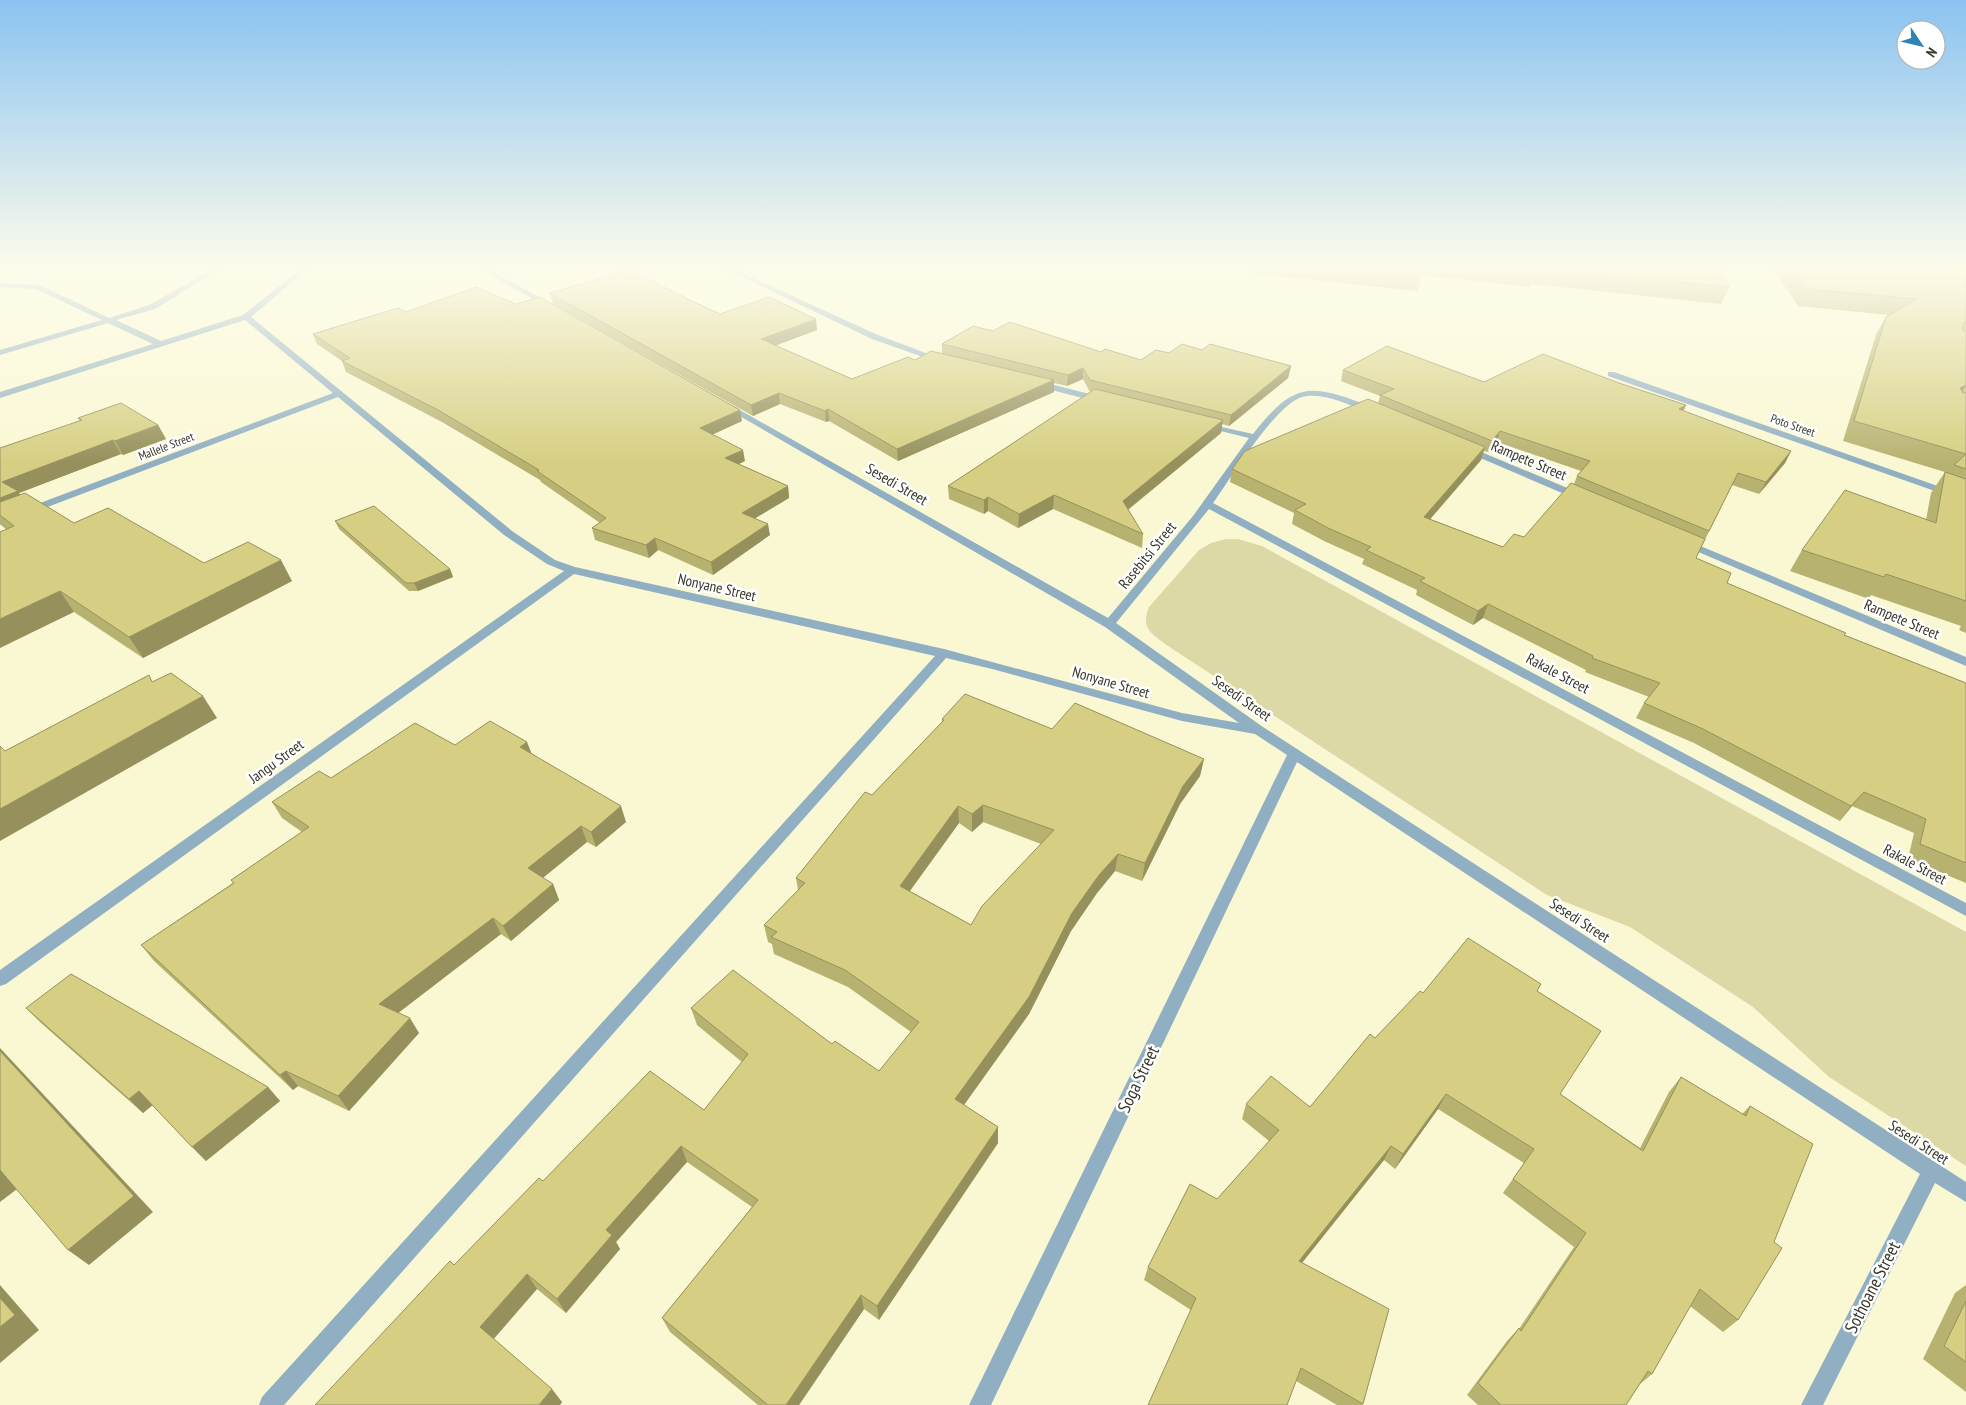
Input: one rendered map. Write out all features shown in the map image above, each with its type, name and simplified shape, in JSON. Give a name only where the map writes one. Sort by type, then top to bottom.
[{"type":"street","points":[[0,353],[73,332]]},
{"type":"street","points":[[135,332],[160,344]]},
{"type":"street","points":[[0,395],[200,332]]},
{"type":"street","name":"Nonyane Street","points":[[264,332],[508,534],[551,562],[572,570],[993,665],[1169,714],[1204,722],[1258,730]]},
{"type":"street","points":[[863,332],[919,354],[952,363]]},
{"type":"street","name":"Poto Street","points":[[1611,374],[1966,499]]},
{"type":"street","points":[[1028,382],[1114,402]]},
{"type":"street","name":"Mallele Street","points":[[0,522],[340,393]]},
{"type":"street","points":[[1207,504],[1256,437],[1287,400],[1298,394],[1307,393],[1340,398],[1376,412]]},
{"type":"street","name":"Sesedi Street","points":[[720,402],[1109,624],[1258,730],[1296,753],[1966,1193]]},
{"type":"street","points":[[1199,423],[1256,437]]},
{"type":"street","name":"Rampete Street","points":[[1458,446],[1594,504]]},
{"type":"street","name":"Rasebitsi Street","points":[[1109,624],[1207,504]]},
{"type":"street","name":"Rakale Street","points":[[1207,504],[1966,910]]},
{"type":"street","name":"Rampete Street","points":[[1676,538],[1966,662]]},
{"type":"street","name":"Jangu Street","points":[[0,979],[572,570]]},
{"type":"street","points":[[270,1405],[944,654]]},
{"type":"street","name":"Soga Street","points":[[980,1405],[1296,753]]},
{"type":"street","name":"Sothoane Street","points":[[1812,1405],[1932,1170]]},
{"type":"shaded area","points":[[1226,539],[1238,539],[1262,546],[1966,932],[1966,1166],[1829,1077],[1753,1007],[1630,927],[1547,895],[1155,636],[1146,624],[1149,607],[1199,550],[1211,543]]},
{"type":"building","points":[[321,332],[601,332],[740,410],[700,428],[743,450],[725,458],[788,486],[742,513],[768,524],[711,562],[655,538],[646,545],[592,528],[606,518],[537,471],[539,470],[438,410],[342,361],[350,358],[313,334]]},
{"type":"building","points":[[619,332],[781,332],[761,339],[852,379],[908,357],[915,360],[931,351],[1054,380],[897,449],[828,409],[825,411],[779,393],[751,405]]},
{"type":"building","points":[[963,332],[1039,332],[1101,352],[1105,349],[1141,360],[1156,350],[1169,353],[1182,344],[1202,350],[1210,344],[1291,366],[1231,415],[1090,380],[1083,368],[1068,375],[942,344]]},
{"type":"building","points":[[1882,332],[1966,332],[1966,385],[1960,388],[1963,393],[1966,393],[1966,454],[1854,421]]},
{"type":"building","points":[[1387,346],[1484,382],[1543,354],[1619,383],[1686,405],[1679,409],[1791,451],[1766,482],[1738,473],[1709,531],[1577,476],[1590,461],[1500,431],[1492,441],[1380,395],[1394,389],[1343,370]]},
{"type":"building","points":[[1095,389],[1223,420],[1123,501],[1143,534],[1054,495],[1019,514],[988,497],[984,500],[948,486]]},
{"type":"building","points":[[1368,399],[1485,447],[1424,517],[1503,547],[1514,534],[1524,537],[1571,483],[1705,539],[1696,558],[1731,573],[1727,583],[1846,633],[1844,635],[1966,683],[1966,863],[1920,844],[1926,819],[1864,792],[1851,806],[1703,729],[1644,703],[1660,683],[1592,658],[1593,656],[1488,604],[1478,611],[1420,581],[1425,578],[1366,550],[1371,547],[1328,528],[1295,510],[1306,504],[1232,469],[1245,451]]},
{"type":"building","points":[[121,403],[158,425],[2,482],[18,491],[0,498],[0,448],[82,420],[78,418]]},
{"type":"building","points":[[1966,454],[1966,469],[1954,465]]},
{"type":"building","points":[[1945,472],[1966,479],[1966,601],[1886,574],[1884,577],[1802,550],[1845,490],[1936,523]]},
{"type":"building","points":[[25,493],[74,523],[108,508],[204,563],[248,542],[281,560],[129,637],[60,591],[0,619],[0,532],[14,526],[0,515],[0,502]]},
{"type":"building","points":[[374,506],[450,569],[414,583],[406,583],[335,521]]},
{"type":"building","points":[[171,673],[203,696],[0,809],[0,746],[5,751],[149,675],[152,682]]},
{"type":"building","points":[[965,694],[1052,729],[1075,703],[1204,759],[1183,786],[1145,863],[1118,854],[1099,875],[1072,913],[1029,997],[955,1099],[998,1127],[877,1306],[861,1295],[786,1405],[768,1405],[662,1318],[758,1200],[681,1146],[606,1230],[612,1235],[557,1299],[527,1274],[480,1327],[552,1389],[539,1405],[315,1405],[450,1261],[454,1265],[539,1178],[543,1181],[650,1071],[704,1110],[748,1054],[691,1008],[733,970],[832,1044],[835,1041],[879,1071],[919,1022],[845,970],[771,937],[777,932],[764,925],[805,883],[796,878],[865,792],[872,795],[944,720],[942,719]],"holes":[[[983,805],[1054,830],[982,906],[971,925],[900,886],[958,806],[972,814]]]},
{"type":"building","points":[[490,721],[527,742],[520,747],[621,806],[591,832],[581,826],[528,868],[553,884],[503,926],[493,918],[379,1004],[410,1018],[338,1096],[286,1071],[280,1075],[141,945],[234,883],[231,880],[309,827],[272,802],[319,771],[331,778],[415,723],[455,745]]},
{"type":"building","points":[[1468,938],[1541,984],[1537,991],[1601,1031],[1560,1094],[1643,1151],[1681,1077],[1746,1116],[1750,1106],[1813,1144],[1774,1242],[1782,1248],[1738,1320],[1700,1289],[1652,1374],[1648,1371],[1626,1405],[1501,1405],[1478,1383],[1519,1328],[1521,1331],[1586,1233],[1513,1179],[1534,1149],[1446,1094],[1403,1154],[1391,1146],[1299,1261],[1389,1309],[1363,1404],[1301,1368],[1287,1405],[1148,1405],[1196,1298],[1148,1267],[1190,1184],[1217,1199],[1279,1130],[1246,1104],[1271,1076],[1310,1107],[1370,1034],[1375,1038],[1420,991],[1423,993]]},
{"type":"building","points":[[71,974],[268,1087],[192,1147],[139,1091],[129,1099],[26,1008]]},
{"type":"building","points":[[0,1051],[134,1196],[68,1250],[0,1170]]},
{"type":"building","points":[[0,1298],[15,1315],[0,1327]]},
{"type":"building","points":[[1966,1301],[1966,1362],[1944,1346]]}]
